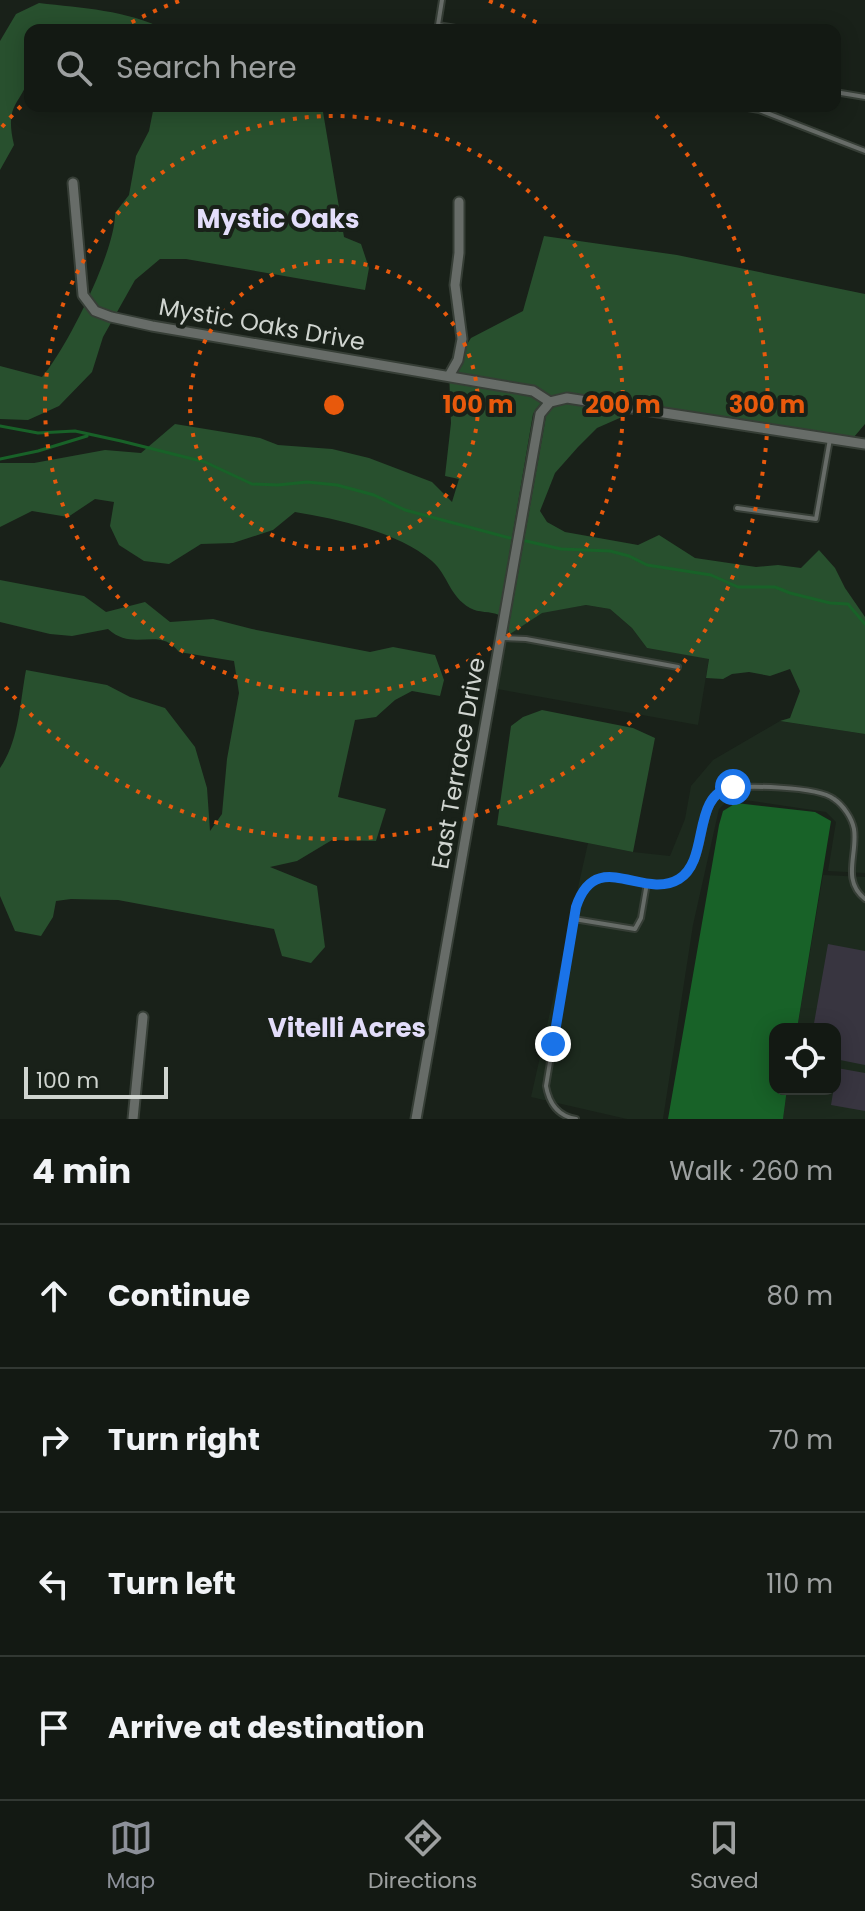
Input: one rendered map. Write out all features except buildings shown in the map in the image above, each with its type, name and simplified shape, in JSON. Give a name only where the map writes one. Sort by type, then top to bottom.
[{"type":"street","name":"Mystic Oaks Drive","points":[[73,183],[83,295],[95,311],[152,326],[533,391],[550,402]]},
{"type":"street","points":[[449,376],[458,360],[462,339],[455,285],[459,253],[459,202]]},
{"type":"street","points":[[550,402],[567,398],[865,444]]},
{"type":"street","name":"East Terrace Drive","points":[[416,1119],[540,414],[550,402]]},
{"type":"street","points":[[133,1119],[143,1017]]},
{"type":"lane","points":[[439,24],[442,0]]},
{"type":"lane","points":[[841,93],[865,97]]},
{"type":"lane","points":[[764,112],[865,151]]},
{"type":"lane","points":[[737,508],[816,519],[830,439]]},
{"type":"lane","points":[[501,638],[526,639],[678,667]]},
{"type":"lane","points":[[576,1119],[554,1107],[546,1086],[574,919],[584,889],[598,879],[617,877],[647,883],[674,882],[690,871],[707,809],[723,789],[805,791],[834,798],[852,821],[854,845],[851,876],[858,893],[865,899]]},
{"type":"lane","points":[[574,919],[635,929],[641,918],[647,883]]},
{"type":"shaded area","points":[[39,3],[88,8],[153,24],[24,24],[24,90],[11,119],[14,145],[0,170],[0,41],[16,14]]},
{"type":"shaded area","points":[[153,112],[323,112],[344,237],[361,244],[369,268],[365,290],[186,259],[160,259],[135,280],[103,337],[92,372],[59,406],[28,420],[0,419],[0,366],[42,377],[52,363],[99,274],[108,250],[115,213],[129,195],[136,156],[149,131]]},
{"type":"shaded area","points":[[544,236],[677,255],[865,294],[865,424],[854,437],[568,393],[547,399],[533,414],[499,615],[473,610],[463,603],[432,561],[402,542],[367,528],[295,512],[273,530],[233,543],[201,544],[169,564],[144,561],[119,545],[110,526],[114,502],[95,499],[68,517],[32,511],[0,527],[0,463],[34,463],[105,450],[141,453],[175,424],[260,438],[278,445],[332,449],[369,458],[432,482],[452,502],[459,479],[445,476],[451,423],[449,371],[471,338],[523,311]]},
{"type":"shaded area","points":[[568,403],[631,413],[597,428],[555,473],[540,511],[547,522],[565,532],[638,545],[659,535],[695,558],[756,567],[778,565],[801,568],[819,550],[835,568],[865,617],[865,734],[780,721],[790,718],[800,691],[790,669],[770,676],[749,672],[732,674],[723,679],[706,678],[709,659],[647,648],[632,628],[610,609],[586,605],[542,613],[510,634],[508,630],[546,416],[553,406]]},
{"type":"shaded area","points":[[0,580],[84,596],[106,612],[145,602],[170,622],[213,619],[370,652],[393,647],[435,655],[444,680],[440,696],[412,691],[395,700],[376,717],[355,720],[338,797],[386,809],[376,841],[332,840],[297,861],[270,867],[317,886],[325,947],[311,963],[282,956],[274,929],[118,900],[56,901],[53,917],[41,936],[15,931],[0,896],[0,768],[15,734],[26,670],[107,685],[130,697],[165,708],[195,747],[207,788],[210,831],[222,814],[227,759],[239,693],[234,661],[179,652],[163,640],[127,639],[108,629],[72,636],[0,622]]},
{"type":"shaded area","points":[[586,605],[610,609],[632,628],[647,648],[709,658],[698,725],[497,689],[508,630],[511,633],[542,612]]},
{"type":"shaded area","points":[[542,710],[633,728],[655,738],[633,852],[497,825],[511,726],[523,717]]},
{"type":"shaded area","points":[[780,721],[865,734],[865,873],[828,871],[836,822],[826,812],[734,799],[726,802],[719,809],[693,925],[663,1119],[627,1119],[531,1097],[588,843],[670,856],[685,819],[691,786],[713,760]]},
{"type":"shaded area","points":[[736,803],[815,812],[831,821],[798,1023],[769,1023],[769,1095],[786,1095],[783,1119],[668,1119],[723,811]]},
{"type":"shaded area","points":[[823,875],[865,877],[865,1119],[783,1119],[786,1095],[841,1095],[841,1023],[798,1023]]},
{"type":"waterway","points":[[0,426],[38,433],[75,431],[121,441],[205,462],[252,484],[307,482],[337,485],[374,495],[405,510],[510,538]]},
{"type":"waterway","points":[[0,459],[87,436]]},
{"type":"waterway","points":[[526,541],[561,549],[610,551],[647,565],[711,575],[738,587],[775,587],[830,603],[848,604],[865,624]]},
{"type":"district","name":"Mystic Oaks","points":[[278,219]]},
{"type":"district","name":"Vitelli Acres","points":[[347,1028]]},
{"type":"route","points":[[553,1044],[576,907],[584,889],[606,876],[664,884],[683,876],[694,863],[711,801],[723,789],[733,787]]}]
